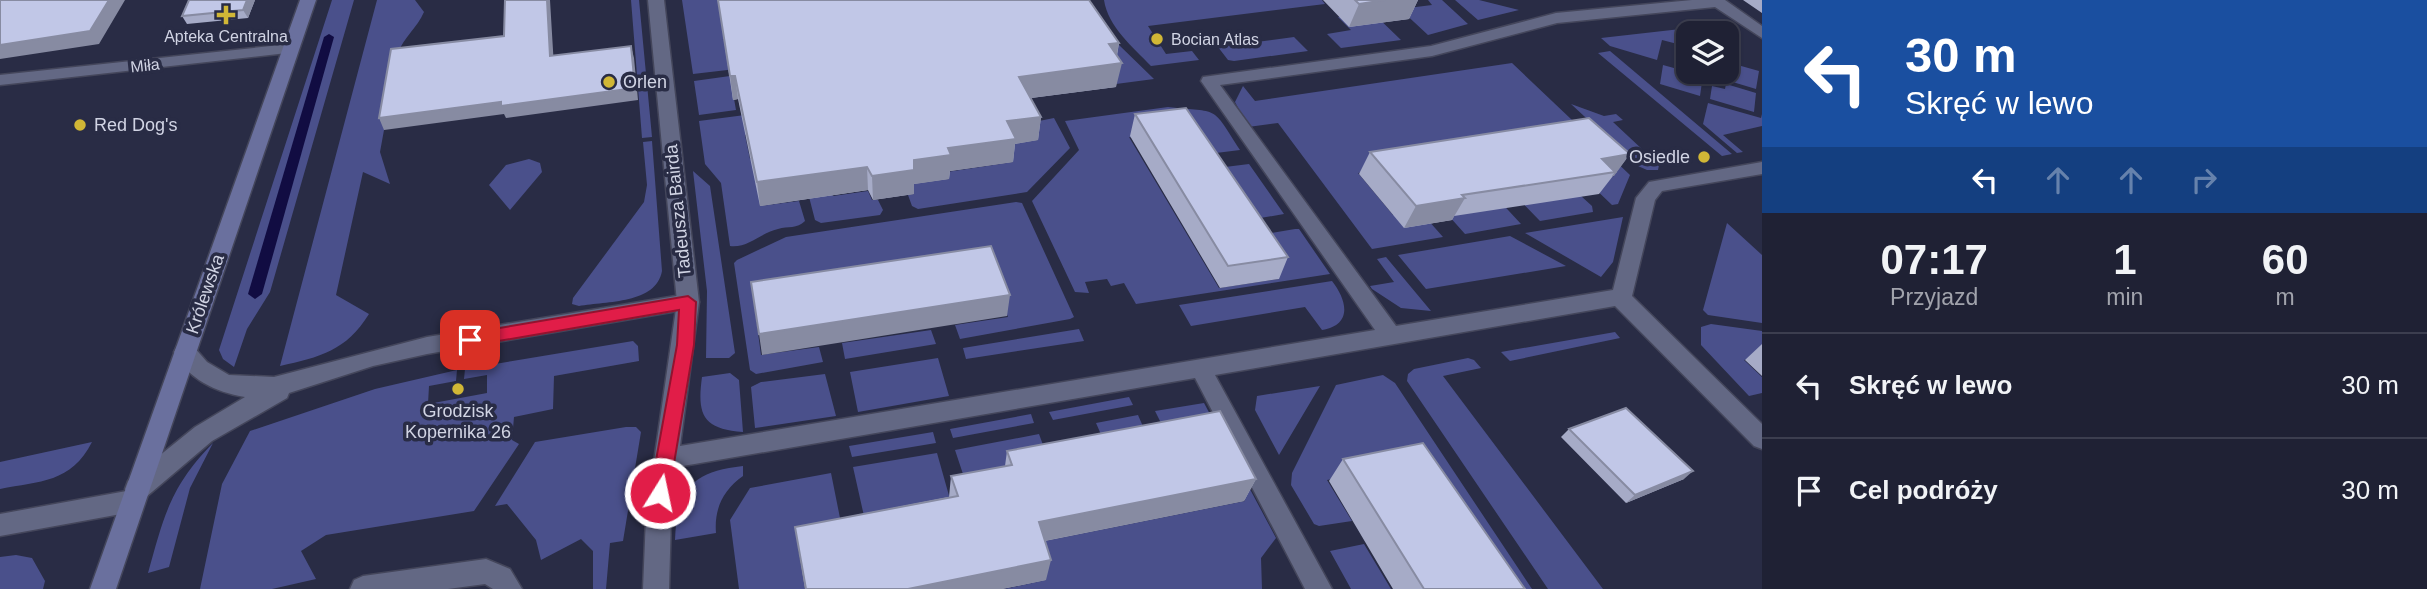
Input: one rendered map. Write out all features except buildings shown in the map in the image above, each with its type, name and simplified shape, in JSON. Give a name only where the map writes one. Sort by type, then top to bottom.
[{"type":"main road","name":"Królewska","points":[[103,589],[309,0]]},
{"type":"street","name":"Tadeusza Bairda","points":[[656,0],[688,302],[685,345],[657,520],[656,589]]},
{"type":"street","points":[[1392,337],[1209,81],[1432,51],[1556,18],[1718,2],[1762,33]]},
{"type":"street","name":"Miła","points":[[0,80],[290,49]]},
{"type":"street","points":[[666,459],[1619,297],[1623,293],[1646,198],[1656,186],[1762,168]]},
{"type":"street","points":[[1619,297],[1762,439]]},
{"type":"street","points":[[0,525],[134,496],[168,460],[217,423],[264,397],[308,379],[388,353],[688,302]]},
{"type":"street","points":[[185,352],[197,368],[211,379],[236,386],[257,388],[308,379]]},
{"type":"street","points":[[1201,369],[1319,589]]},
{"type":"street","points":[[363,589],[486,571],[501,578],[509,589]]},
{"type":"shaded area","points":[[332,0],[354,0],[270,292],[247,329],[234,367],[223,359],[219,350]]},
{"type":"shaded area","points":[[377,0],[415,0],[424,12],[398,53],[380,152],[390,184],[363,172],[336,295],[369,314],[351,336],[331,351],[280,366]]},
{"type":"shaded area","points":[[631,0],[639,0],[652,137],[642,138]]},
{"type":"shaded area","points":[[682,0],[762,0],[718,5],[728,37],[722,40],[726,39],[736,69],[693,74]]},
{"type":"shaded area","points":[[1104,0],[1322,0],[1325,4],[1148,26],[1166,54],[1192,51],[1199,60],[1151,66],[1116,28],[1106,10]]},
{"type":"shaded area","points":[[1428,0],[1442,0],[1468,24],[1428,35],[1400,9],[1432,5]]},
{"type":"shaded area","points":[[1455,0],[1479,0],[1519,10],[1478,20]]},
{"type":"shaded area","points":[[1372,12],[1401,40],[1341,48],[1327,34],[1351,30],[1338,17]]},
{"type":"shaded area","points":[[1676,30],[1676,44],[1662,40],[1657,60],[1610,46],[1601,38]]},
{"type":"shaded area","points":[[1294,37],[1308,51],[1234,61],[1228,60],[1218,47]]},
{"type":"shaded area","points":[[1118,44],[1154,79],[1116,84],[1105,68]]},
{"type":"shaded area","points":[[1610,51],[1732,154],[1722,156],[1598,53]]},
{"type":"shaded area","points":[[1512,63],[1630,175],[1618,204],[1612,205],[1588,182],[1614,176],[1574,139],[1358,173],[1393,215],[1420,211],[1443,237],[1372,249],[1278,123],[1248,127],[1235,102],[1243,86],[1255,101]]},
{"type":"shaded area","points":[[1663,65],[1676,69],[1676,84],[1702,84],[1700,96],[1660,84]]},
{"type":"shaded area","points":[[1739,65],[1759,71],[1756,89],[1739,84]]},
{"type":"shaded area","points":[[730,76],[736,110],[699,115],[694,81]]},
{"type":"shaded area","points":[[1726,84],[1756,93],[1754,112],[1710,99],[1712,86],[1725,89]]},
{"type":"shaded area","points":[[1708,103],[1761,118],[1762,114],[1762,126],[1723,135],[1743,152],[1737,153],[1703,124]]},
{"type":"shaded area","points":[[1571,104],[1604,116],[1616,114],[1623,120],[1613,122],[1659,165],[1658,170],[1647,170],[1638,166]]},
{"type":"shaded area","points":[[1168,107],[1213,113],[1240,150],[1200,155],[1129,137],[1219,288],[1279,279],[1253,236],[1295,229],[1299,229],[1330,274],[1136,304],[1124,283],[1111,286],[1107,279],[1085,282],[1089,293],[1075,292],[1032,201],[1079,150],[1065,121]]},
{"type":"shaded area","points":[[745,115],[749,133],[745,135],[750,159],[754,159],[760,206],[799,201],[805,221],[796,226],[772,231],[743,245],[730,246],[721,183],[705,164],[699,121]]},
{"type":"shaded area","points":[[1054,118],[1070,148],[1027,192],[918,209],[912,206],[908,195],[914,194],[913,184],[949,179],[947,172],[1013,162],[1006,145],[1038,140],[1029,123]]},
{"type":"shaded area","points":[[652,141],[662,271],[658,282],[650,290],[629,299],[579,306],[572,304],[573,298],[644,202],[647,185],[643,142]]},
{"type":"shaded area","points":[[529,159],[540,163],[542,172],[510,210],[489,185],[506,165]]},
{"type":"shaded area","points":[[1249,164],[1284,214],[1243,221],[1209,169]]},
{"type":"shaded area","points":[[693,171],[710,186],[735,353],[729,358],[706,358],[707,291]]},
{"type":"shaded area","points":[[1570,186],[1592,206],[1593,212],[1540,221],[1514,194]]},
{"type":"shaded area","points":[[830,190],[833,196],[868,191],[872,200],[878,200],[883,210],[880,215],[821,223],[815,220],[808,193]]},
{"type":"shaded area","points":[[1496,197],[1521,224],[1465,234],[1440,206]]},
{"type":"shaded area","points":[[1022,203],[1074,317],[960,339],[955,325],[1008,317],[989,267],[754,303],[761,355],[819,347],[823,362],[756,374],[750,370],[734,263],[737,260],[786,237]]},
{"type":"shaded area","points":[[1623,217],[1613,262],[1601,277],[1525,233]]},
{"type":"shaded area","points":[[1727,223],[1762,255],[1762,323],[1708,315],[1703,310]]},
{"type":"shaded area","points":[[1510,236],[1566,266],[1426,289],[1398,255]]},
{"type":"shaded area","points":[[1386,257],[1431,311],[1401,308],[1372,289],[1370,286],[1394,282],[1377,259]]},
{"type":"shaded area","points":[[1332,281],[1344,304],[1343,317],[1339,323],[1322,330],[1305,307],[1191,326],[1179,305]]},
{"type":"shaded area","points":[[1711,324],[1762,331],[1762,356],[1744,360],[1762,377],[1762,393],[1749,396],[1701,345],[1701,327]]},
{"type":"shaded area","points":[[1079,329],[1084,341],[966,359],[963,348]]},
{"type":"shaded area","points":[[931,330],[936,344],[845,359],[842,343]]},
{"type":"shaded area","points":[[1615,332],[1620,338],[1510,361],[1501,352]]},
{"type":"shaded area","points":[[633,341],[638,346],[639,361],[554,376],[553,409],[514,417],[512,440],[519,444],[474,511],[326,535],[301,551],[316,579],[272,589],[200,589],[222,484],[250,431],[375,389],[457,370],[456,381],[429,386],[428,404],[487,393],[487,375],[464,379],[465,369]]},
{"type":"shaded area","points":[[938,358],[949,396],[858,412],[850,372]]},
{"type":"shaded area","points":[[1468,358],[1481,368],[1443,376],[1603,589],[1548,589],[1407,381],[1408,374],[1414,369]]},
{"type":"shaded area","points":[[730,373],[739,380],[743,432],[711,423],[702,410],[702,377]]},
{"type":"shaded area","points":[[825,374],[836,416],[755,428],[751,387],[761,382]]},
{"type":"shaded area","points":[[1383,375],[1395,383],[1532,589],[1491,589],[1408,464],[1327,480],[1352,521],[1319,526],[1314,524],[1291,485],[1292,473],[1336,385]]},
{"type":"shaded area","points":[[1320,386],[1279,455],[1255,410],[1257,396]]},
{"type":"shaded area","points":[[1129,397],[1133,405],[1053,420],[1049,412]]},
{"type":"shaded area","points":[[1204,403],[1276,538],[1261,558],[1262,589],[1004,589],[1046,580],[1035,543],[1245,501],[1210,434],[1170,441],[1155,411]]},
{"type":"shaded area","points":[[1031,414],[1034,423],[953,438],[950,429]]},
{"type":"shaded area","points":[[1138,415],[1151,445],[1109,453],[1096,423]]},
{"type":"shaded area","points":[[636,427],[641,432],[623,541],[610,543],[606,589],[593,589],[593,551],[581,539],[541,560],[536,540],[507,504],[495,506],[535,442]]},
{"type":"shaded area","points":[[933,432],[936,443],[852,457],[849,446]]},
{"type":"shaded area","points":[[1039,434],[1050,464],[965,480],[955,450]]},
{"type":"shaded area","points":[[92,442],[84,455],[64,473],[41,481],[0,489],[0,462]]},
{"type":"shaded area","points":[[213,443],[190,488],[169,567],[148,573],[170,503],[187,474]]},
{"type":"shaded area","points":[[937,453],[955,517],[868,534],[853,467]]},
{"type":"shaded area","points":[[743,466],[743,476],[730,487],[718,508],[716,533],[675,540],[679,508],[690,486],[711,473]]},
{"type":"shaded area","points":[[831,473],[844,538],[798,548],[805,589],[739,589],[730,520],[750,488]]},
{"type":"shaded area","points":[[1364,544],[1391,589],[1351,589],[1330,551]]},
{"type":"shaded area","points":[[16,555],[32,558],[45,581],[43,589],[0,589],[0,557]]},
{"type":"waterway","points":[[255,294],[329,37]]},
{"type":"place","name":"Apteka Centralna","points":[[226,15]]},
{"type":"place","name":"Bocian Atlas","points":[[1157,39]]},
{"type":"place","name":"Orlen","points":[[609,82]]},
{"type":"place","name":"Red Dog's","points":[[80,125]]},
{"type":"place","name":"Osiedle","points":[[1704,157]]},
{"type":"place","name":"Grodzisk Kopernika 26","points":[[458,389]]},
{"type":"route","points":[[470,340],[688,302],[685,345],[660,493]]}]
